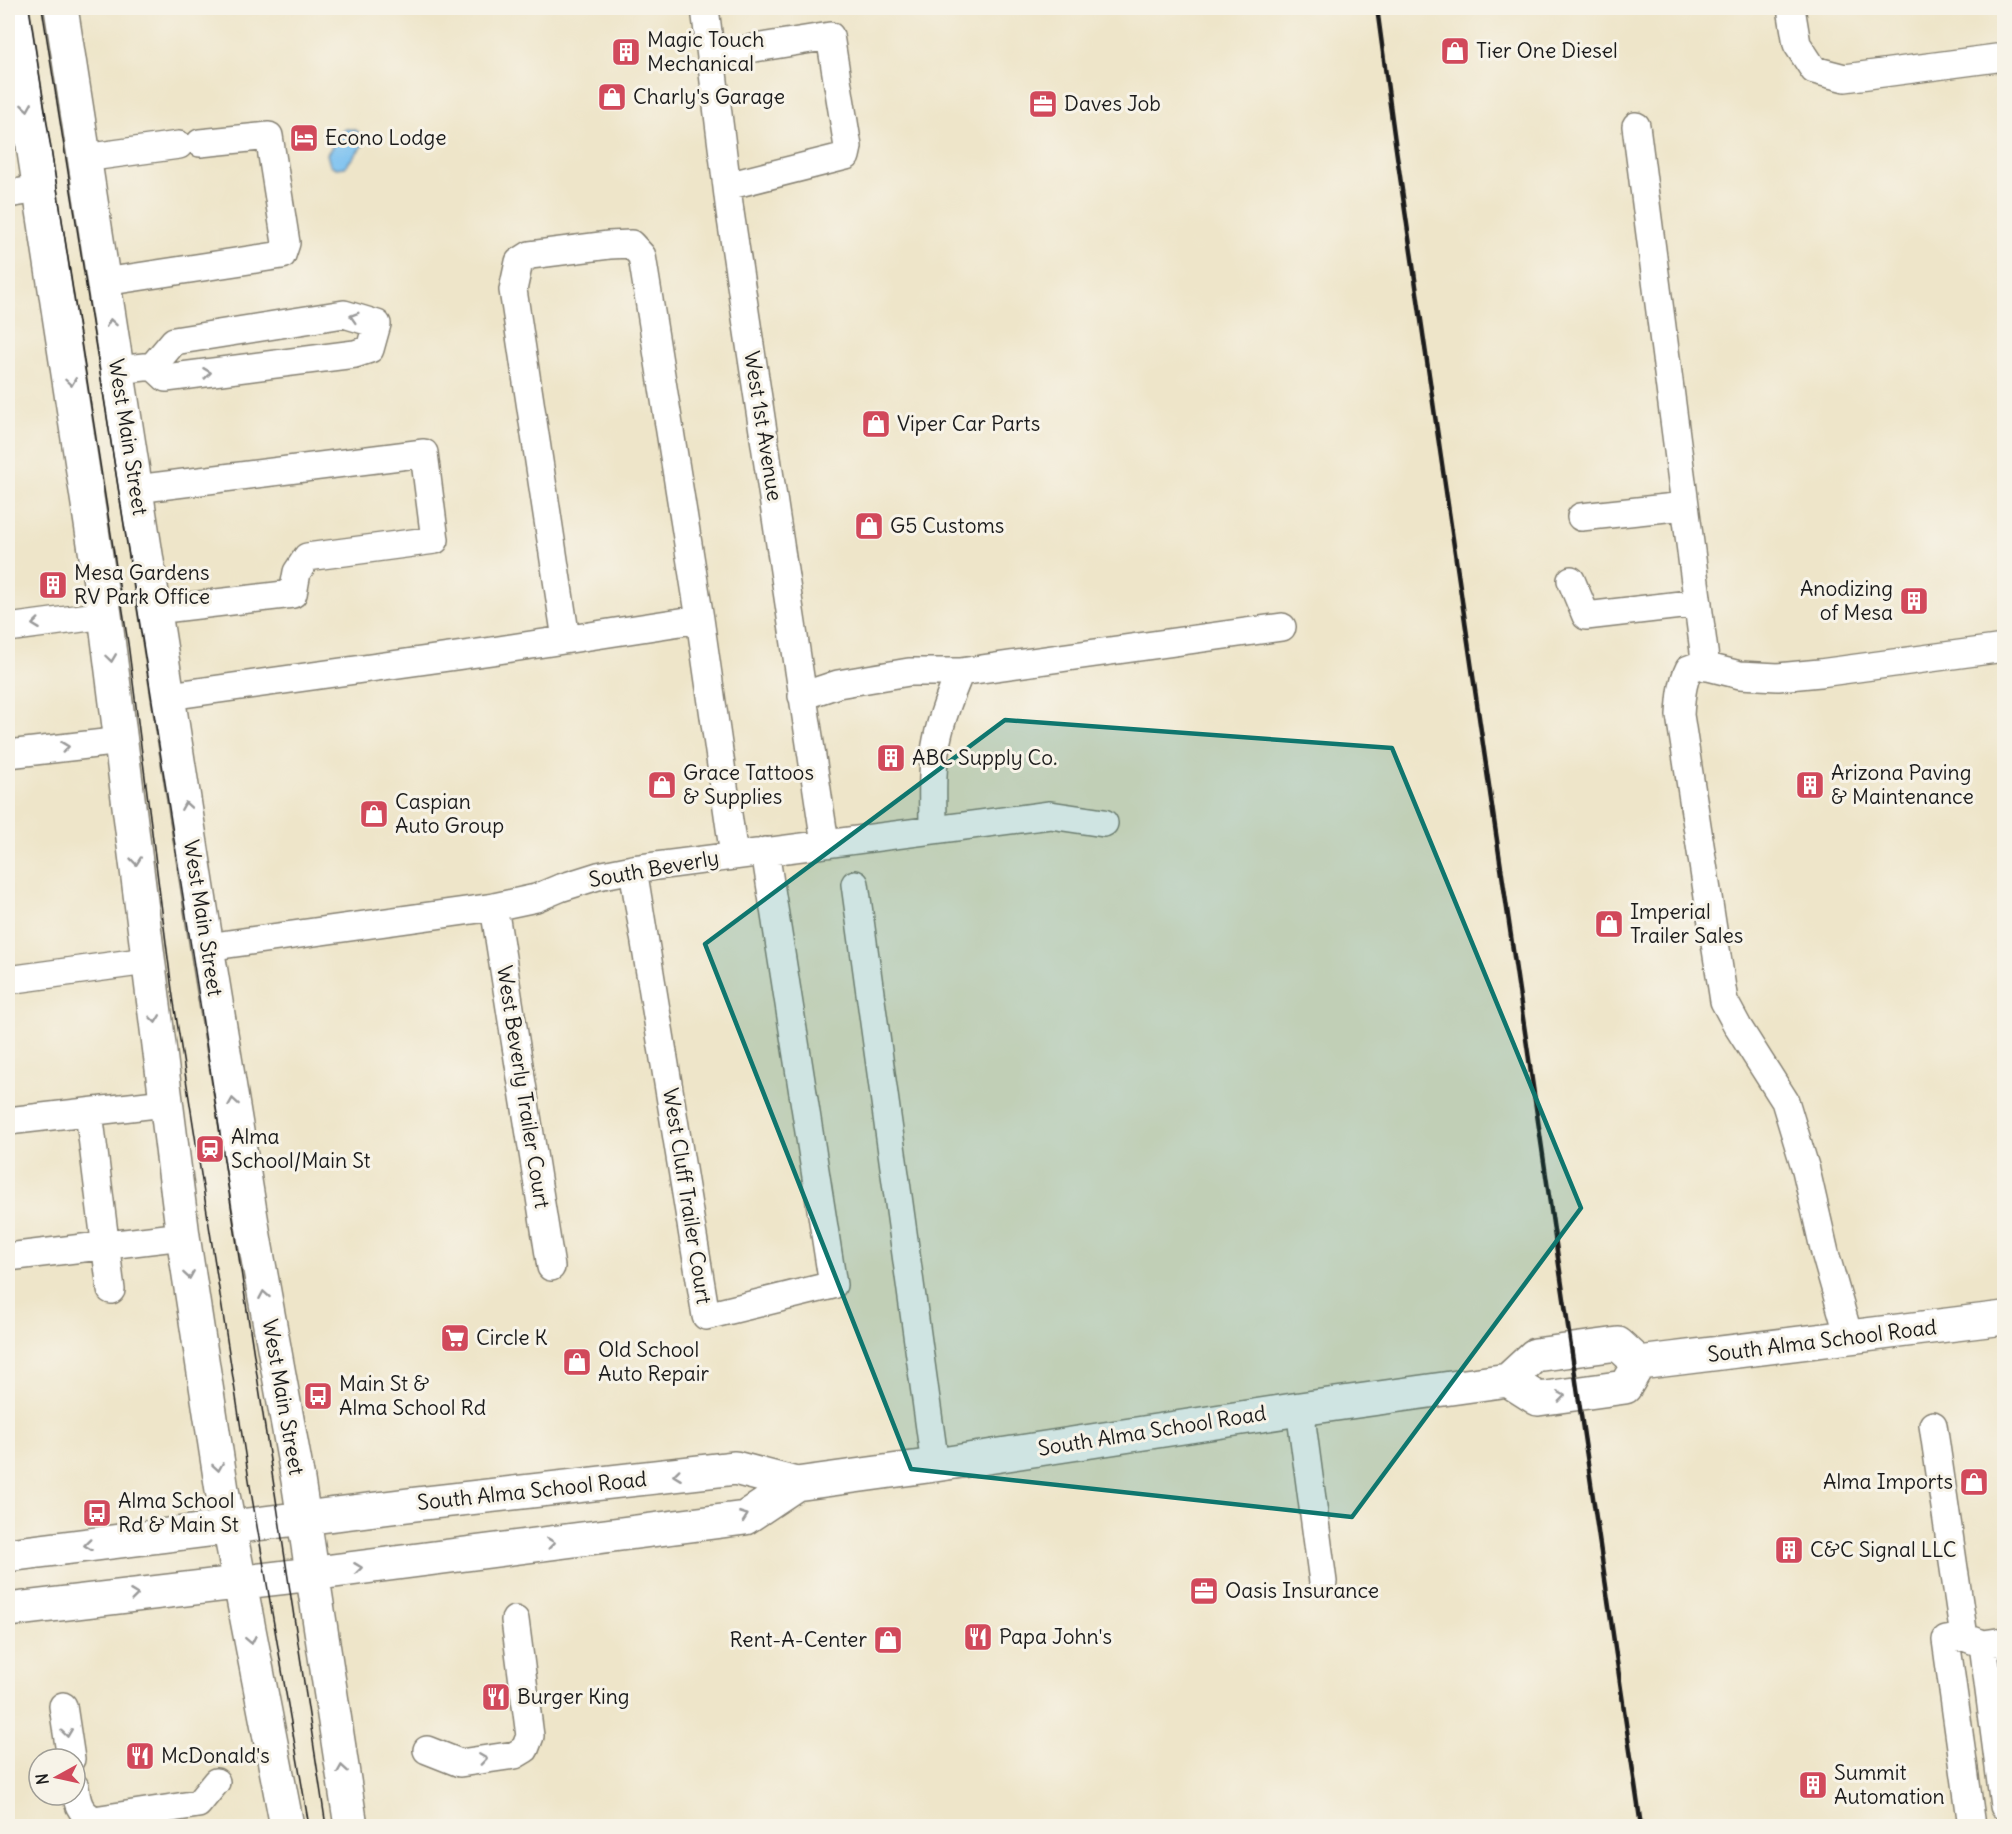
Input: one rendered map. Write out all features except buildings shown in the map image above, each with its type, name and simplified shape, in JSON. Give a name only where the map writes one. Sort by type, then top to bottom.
[{"type":"main road","points":[[12,8],[105,615],[183,1236],[222,1490],[287,1827]]},
{"type":"main road","name":"West Main Street","points":[[61,8],[207,947],[255,1242],[304,1518],[351,1827]]},
{"type":"main road","name":"South Alma School Road","points":[[1639,1363],[2004,1318]]},
{"type":"main road","points":[[1617,1344],[1639,1363],[1625,1387],[1538,1400],[1508,1380],[1535,1355],[1562,1351],[1617,1344]]},
{"type":"main road","name":"South Alma School Road","points":[[8,1555],[267,1522],[735,1468],[796,1484],[1508,1380]]},
{"type":"main road","name":"South Alma School Road","points":[[8,1610],[312,1574],[745,1518],[796,1484]]},
{"type":"street","name":"West 1st Avenue","points":[[705,8],[727,186],[825,843]]},
{"type":"street","points":[[1791,8],[1797,44],[1815,70],[1845,78],[2004,57]]},
{"type":"street","points":[[711,55],[830,36],[848,147],[846,156],[727,186]]},
{"type":"street","points":[[1636,126],[1706,667]]},
{"type":"street","points":[[84,158],[269,136],[286,243],[282,255],[104,282]]},
{"type":"street","points":[[8,194],[40,189]]},
{"type":"street","points":[[566,639],[513,290],[519,262],[530,255],[631,244],[642,256],[700,619],[734,856]]},
{"type":"street","points":[[118,370],[153,366],[174,340],[344,314],[377,324],[370,349],[355,354],[166,378],[153,366]]},
{"type":"street","points":[[136,489],[424,453],[435,540],[307,557],[297,572],[293,594],[155,610]]},
{"type":"street","points":[[1581,517],[1685,506]]},
{"type":"street","points":[[1571,580],[1586,616],[1698,603]]},
{"type":"street","points":[[8,628],[105,615]]},
{"type":"street","points":[[169,696],[492,651],[700,619]]},
{"type":"street","points":[[802,696],[838,684],[909,672],[960,672],[1282,627]]},
{"type":"street","points":[[1849,1337],[1825,1253],[1806,1170],[1785,1101],[1738,1027],[1725,1001],[1680,715],[1681,694],[1689,669],[1700,665],[1740,675],[1778,676],[1820,673],[2004,648]]},
{"type":"street","points":[[933,830],[932,803],[937,742],[945,707],[960,672]]},
{"type":"street","points":[[8,754],[122,741]]},
{"type":"street","name":"South Beverly","points":[[207,947],[494,907],[536,898],[588,879],[633,868],[1050,815],[1104,824]]},
{"type":"street","name":"West Cluff Trailer Court","points":[[633,868],[706,1316],[833,1286],[765,851]]},
{"type":"street","points":[[855,884],[935,1465]]},
{"type":"street","name":"West Beverly Trailer Court","points":[[494,907],[551,1267]]},
{"type":"street","points":[[8,980],[147,961]]},
{"type":"street","points":[[8,1121],[165,1103]]},
{"type":"street","points":[[88,1112],[111,1290]]},
{"type":"street","points":[[8,1257],[183,1236]]},
{"type":"street","points":[[1300,1409],[1323,1582]]},
{"type":"street","points":[[1933,1425],[1984,1641],[2004,1806]]},
{"type":"street","points":[[427,1750],[460,1763],[515,1755],[525,1749],[530,1736],[514,1620]]},
{"type":"street","points":[[1972,1827],[1946,1640],[1984,1641]]},
{"type":"street","points":[[63,1706],[69,1747]]},
{"type":"street","points":[[80,1807],[83,1814],[93,1820],[198,1804],[216,1782]]},
{"type":"highlighted area","points":[[1005,720],[1392,748],[1581,1208],[1352,1517],[911,1469],[705,944]]},
{"type":"water","points":[[344,129],[358,132],[363,145],[345,167],[336,168],[330,165],[327,154]]},
{"type":"tram line","points":[[29,8],[128,643],[172,990],[250,1486],[309,1826]]},
{"type":"tram line","points":[[42,8],[200,1003],[326,1826]]},
{"type":"railway","points":[[1377,8],[1641,1826]]},
{"type":"place","name":"Tier One Diesel","points":[[1455,51]]},
{"type":"place","name":"Magic Touch Mechanical","points":[[626,52]]},
{"type":"place","name":"Charly's Garage","points":[[612,97]]},
{"type":"place","name":"Daves Job","points":[[1043,104]]},
{"type":"place","name":"Econo Lodge","points":[[304,138]]},
{"type":"place","name":"Viper Car Parts","points":[[876,424]]},
{"type":"place","name":"G5 Customs","points":[[869,526]]},
{"type":"place","name":"Mesa Gardens RV Park Office","points":[[53,585]]},
{"type":"place","name":"Anodizing of Mesa","points":[[1914,601]]},
{"type":"place","name":"ABC Supply Co.","points":[[891,758]]},
{"type":"place","name":"Grace Tattoos & Supplies","points":[[662,785]]},
{"type":"place","name":"Arizona Paving & Maintenance","points":[[1810,785]]},
{"type":"place","name":"Caspian Auto Group","points":[[374,814]]},
{"type":"place","name":"Imperial Trailer Sales","points":[[1609,924]]},
{"type":"place","name":"Alma School/Main St","points":[[210,1149]]},
{"type":"place","name":"Circle K","points":[[455,1338]]},
{"type":"place","name":"Old School Auto Repair","points":[[577,1362]]},
{"type":"place","name":"Main St & Alma School Rd","points":[[318,1396]]},
{"type":"place","name":"Alma Imports","points":[[1974,1482]]},
{"type":"place","name":"Alma School Rd & Main St","points":[[97,1513]]},
{"type":"place","name":"C&C Signal LLC","points":[[1789,1550]]},
{"type":"place","name":"Oasis Insurance","points":[[1204,1591]]},
{"type":"place","name":"Papa John's","points":[[978,1637]]},
{"type":"place","name":"Rent-A-Center","points":[[888,1640]]},
{"type":"place","name":"Burger King","points":[[496,1697]]},
{"type":"place","name":"McDonald's","points":[[140,1756]]},
{"type":"place","name":"Summit Automation","points":[[1813,1785]]}]
